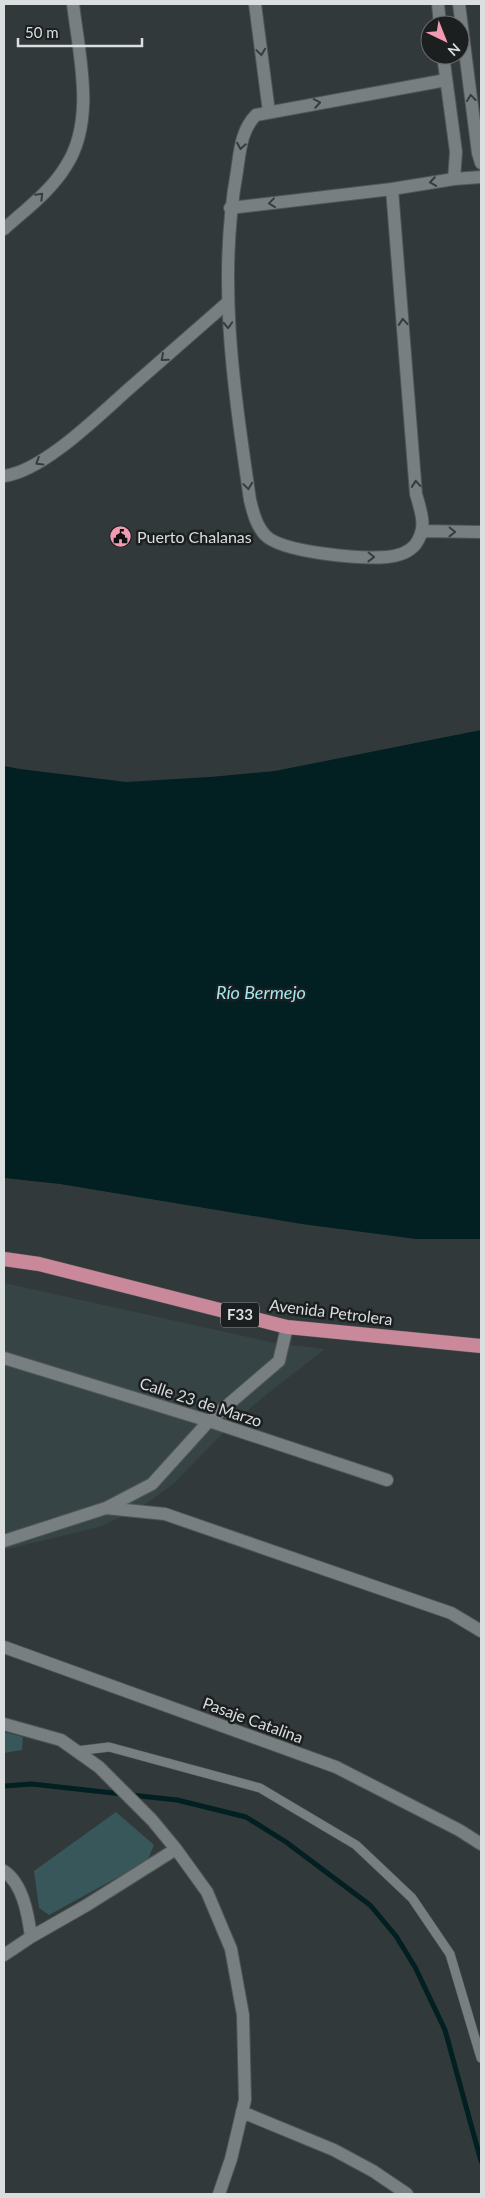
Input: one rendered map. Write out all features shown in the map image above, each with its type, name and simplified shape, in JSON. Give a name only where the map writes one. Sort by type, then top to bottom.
[{"type":"highway","name":"Avenida Petrolera","points":[[4,1258],[39,1264],[287,1327],[481,1346]]},
{"type":"street","points":[[4,229],[51,184],[66,167],[74,152],[81,128],[83,101],[73,4]]},
{"type":"street","points":[[255,4],[269,112]]},
{"type":"street","points":[[459,4],[478,153],[481,163]]},
{"type":"street","points":[[445,65],[456,152],[454,178]]},
{"type":"street","points":[[392,188],[416,494],[424,523],[422,531],[414,545],[404,553],[388,557],[364,557],[308,551],[277,543],[265,535],[256,521],[250,500],[230,345],[227,303],[227,238],[230,208],[248,123],[256,115],[269,112],[446,80]]},
{"type":"street","points":[[230,208],[392,188],[454,178],[481,177]]},
{"type":"street","points":[[4,476],[31,467],[48,456],[84,428],[227,303]]},
{"type":"street","points":[[422,531],[481,532]]},
{"type":"street","points":[[4,1541],[106,1508],[152,1484],[209,1421],[279,1361],[287,1327]]},
{"type":"street","name":"Calle 23 de Marzo","points":[[4,1358],[209,1421],[387,1480]]},
{"type":"street","points":[[106,1508],[165,1514],[451,1613],[481,1631]]},
{"type":"street","name":"Pasaje Catalina","points":[[4,1647],[336,1767],[459,1830],[481,1844]]},
{"type":"street","points":[[4,1724],[61,1740],[98,1768],[152,1820],[207,1892],[231,1949],[243,2015],[245,2100],[231,2159],[219,2194]]},
{"type":"street","points":[[4,1955],[31,1936],[87,1905],[176,1849]]},
{"type":"street","points":[[4,1870],[12,1876],[27,1910],[31,1936]]},
{"type":"street","points":[[242,2112],[334,2150],[373,2171],[406,2194]]},
{"type":"lane","points":[[76,1751],[109,1747],[260,1788],[356,1845],[412,1898],[450,1954],[481,2058]]},
{"type":"shaded area","points":[[4,1283],[275,1343],[325,1349],[262,1398],[230,1426],[172,1485],[137,1510],[99,1527],[4,1550]]},
{"type":"shaded area","points":[[4,1732],[23,1737],[22,1750],[4,1753]]},
{"type":"shaded area","points":[[116,1812],[154,1845],[148,1859],[49,1915],[39,1908],[34,1871]]},
{"type":"water","name":"Río Bermejo","points":[[481,730],[481,1239],[416,1239],[302,1224],[60,1184],[4,1178],[4,766],[126,782],[210,777],[275,771]]},
{"type":"waterway","points":[[4,1786],[32,1784],[122,1794]]},
{"type":"waterway","points":[[131,1795],[177,1800],[246,1817],[286,1842],[370,1905],[396,1936],[415,1967],[445,2030],[481,2161]]},
{"type":"place","name":"Puerto Chalanas","points":[[121,537]]}]
